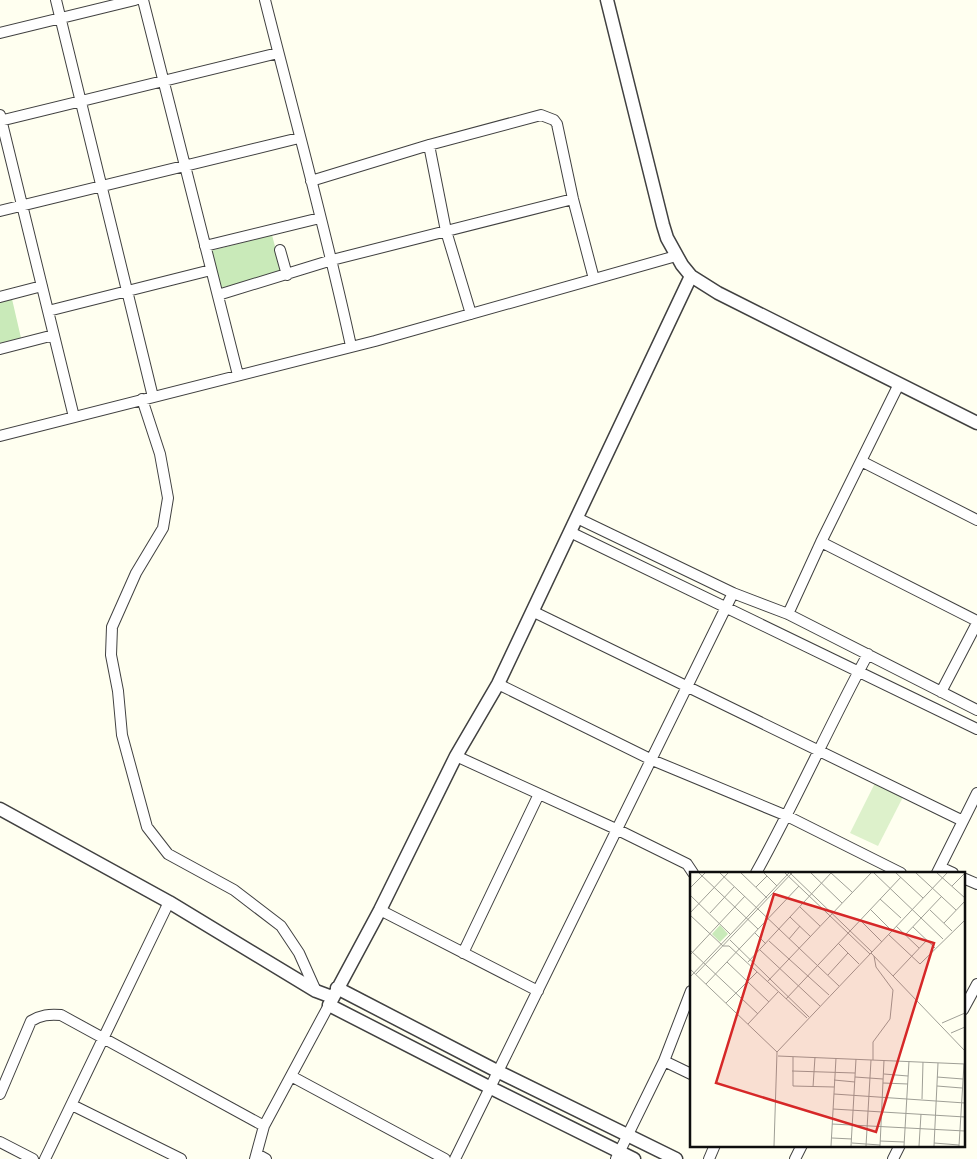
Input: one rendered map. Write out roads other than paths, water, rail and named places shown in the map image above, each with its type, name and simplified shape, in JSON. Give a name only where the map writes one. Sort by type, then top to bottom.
[{"type":"street","points":[[56,0],[127,291],[168,498],[163,528],[136,573],[112,627],[111,655],[118,691],[122,735],[147,827],[168,854],[234,890],[280,926],[300,953],[316,991]]},
{"type":"street","points":[[0,33],[135,0]]},
{"type":"street","points":[[143,0],[238,375]]},
{"type":"street","points":[[265,0],[310,181],[332,260],[351,346]]},
{"type":"street","points":[[607,0],[663,225],[676,256],[692,276],[718,293],[977,423]]},
{"type":"street","points":[[74,417],[0,119],[278,53]]},
{"type":"street","points":[[310,181],[429,145],[541,115],[554,120],[559,129],[573,199],[594,279]]},
{"type":"street","points":[[0,211],[300,138]]},
{"type":"street","points":[[429,145],[446,231],[471,314]]},
{"type":"street","points":[[218,295],[332,260],[573,199]]},
{"type":"street","points":[[205,246],[320,218]]},
{"type":"street","points":[[280,250],[287,275]]},
{"type":"street","points":[[0,436],[375,341],[676,256]]},
{"type":"street","points":[[48,311],[211,270]]},
{"type":"street","points":[[259,1157],[264,1126],[380,910],[456,756],[498,684],[692,276]]},
{"type":"street","points":[[0,297],[42,286]]},
{"type":"street","points":[[0,349],[54,335]]},
{"type":"street","points":[[788,614],[821,542],[899,384]]},
{"type":"street","points":[[861,461],[977,520]]},
{"type":"street","points":[[577,518],[734,592],[788,614],[977,710]]},
{"type":"street","points":[[570,532],[977,729]]},
{"type":"street","points":[[821,542],[977,622],[941,692]]},
{"type":"street","points":[[455,1159],[734,592]]},
{"type":"street","points":[[532,611],[963,820]]},
{"type":"street","points":[[757,872],[787,816],[818,750],[868,654]]},
{"type":"street","points":[[498,684],[652,760],[787,816],[899,872]]},
{"type":"street","points":[[456,756],[616,829],[687,864],[692,872]]},
{"type":"street","points":[[939,870],[977,793]]},
{"type":"street","points":[[463,952],[539,794]]},
{"type":"street","points":[[0,809],[169,902],[316,991],[497,1071],[676,1159]]},
{"type":"street","points":[[964,878],[977,884]]},
{"type":"street","points":[[45,1159],[169,902]]},
{"type":"street","points":[[380,910],[538,991]]},
{"type":"street","points":[[977,984],[964,1004],[977,1008]]},
{"type":"street","points":[[618,1156],[664,1060],[690,994]]},
{"type":"street","points":[[333,997],[490,1087],[618,1156],[634,1159]]},
{"type":"street","points":[[0,1094],[31,1021],[40,1016],[50,1014],[61,1015],[264,1126]]},
{"type":"street","points":[[664,1060],[690,1073]]},
{"type":"street","points":[[291,1076],[445,1159]]},
{"type":"street","points":[[72,1105],[174,1158]]},
{"type":"street","points":[[0,1142],[33,1159]]},
{"type":"street","points":[[709,1159],[715,1146]]},
{"type":"street","points":[[795,1159],[802,1146]]},
{"type":"street","points":[[893,1159],[900,1146]]}]
